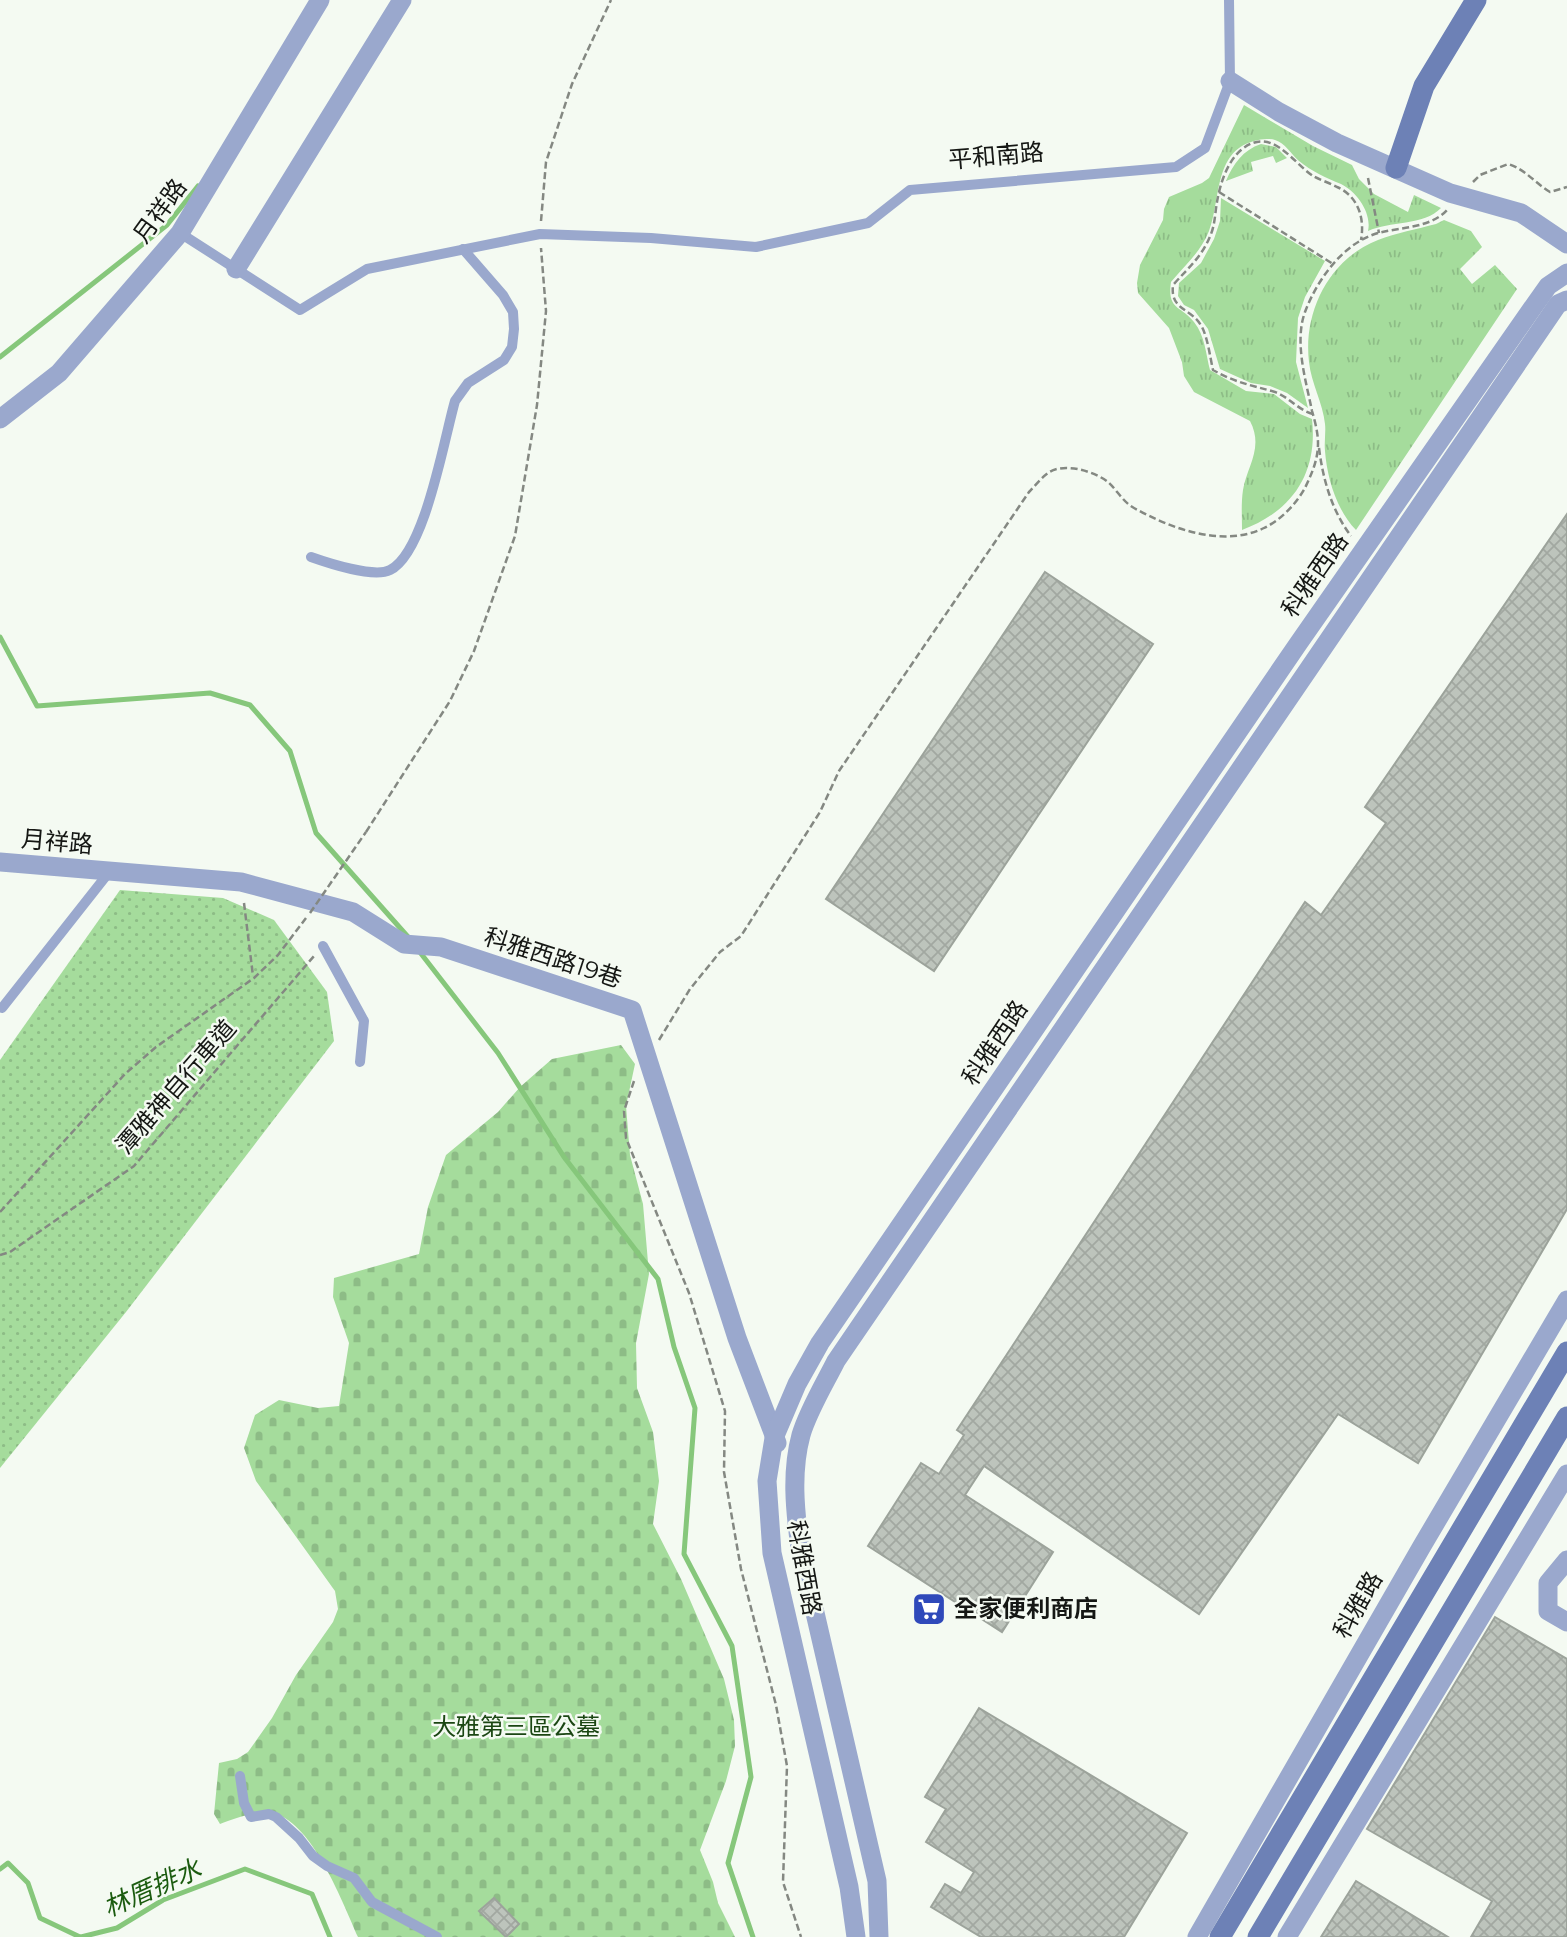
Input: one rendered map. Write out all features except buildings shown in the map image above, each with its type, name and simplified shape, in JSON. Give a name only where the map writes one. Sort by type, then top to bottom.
[{"type":"street","name":"月祥路","points":[[0,419],[60,373],[180,233],[320,0]]},
{"type":"street","points":[[236,269],[402,0]]},
{"type":"street","points":[[1396,168],[1424,86],[1476,0]]},
{"type":"street","points":[[1230,81],[1279,112],[1337,143],[1459,196],[1521,213],[1567,244]]},
{"type":"street","name":"科雅西路","points":[[856,1937],[849,1887],[772,1553],[767,1481],[774,1438],[797,1384],[820,1343],[1363,550],[1548,286],[1567,273]]},
{"type":"street","name":"科雅西路","points":[[879,1937],[877,1881],[800,1548],[795,1511],[796,1469],[802,1433],[836,1361],[1558,304],[1567,300]]},
{"type":"street","name":"月祥路","points":[[0,862],[110,871]]},
{"type":"street","name":"科雅西路19巷","points":[[110,871],[241,882],[353,912],[414,945],[441,947],[632,1010],[737,1338],[774,1438],[796,1469]]},
{"type":"street","name":"科雅路","points":[[1197,1937],[1567,1300]]},
{"type":"street","name":"科雅路","points":[[1220,1937],[1567,1352]]},
{"type":"street","points":[[1258,1937],[1567,1417]]},
{"type":"street","points":[[1287,1937],[1567,1474]]},
{"type":"street","points":[[1567,1560],[1548,1583],[1548,1611],[1567,1622]]},
{"type":"lane","points":[[1229,0],[1230,81]]},
{"type":"lane","name":"平和南路","points":[[236,269],[300,310],[367,269],[540,234],[651,237],[756,247],[868,223],[910,190],[1176,167],[1205,148],[1230,81]]},
{"type":"lane","points":[[180,233],[236,269]]},
{"type":"lane","points":[[311,557],[373,572],[388,572],[400,563],[417,538],[455,401],[468,383],[504,360],[512,347],[513,312],[493,282],[463,249]]},
{"type":"lane","points":[[2,1008],[110,871]]},
{"type":"lane","points":[[323,946],[364,1021],[360,1062]]},
{"type":"lane","points":[[240,1776],[244,1803],[251,1817],[269,1814],[276,1817],[299,1838],[313,1856],[327,1866],[354,1878],[372,1902],[438,1937]]},
{"type":"path","points":[[0,1212],[125,1074],[156,1047],[254,978],[278,955],[366,832],[450,701],[474,651],[515,536],[537,405],[546,311],[540,234],[546,163],[572,84],[611,0]]},
{"type":"path","points":[[1313,414],[1275,392],[1239,384],[1213,370],[1204,330],[1193,315],[1177,306],[1173,285],[1201,255],[1213,230],[1219,192],[1231,164],[1243,148],[1261,141],[1273,143],[1313,176],[1347,192],[1362,217],[1361,242]]},
{"type":"path","points":[[1363,550],[1345,527],[1333,505],[1323,474],[1313,414],[1301,340],[1304,314],[1319,282],[1333,264],[1361,242],[1379,233],[1440,218],[1480,175],[1508,164],[1525,172],[1550,192],[1567,187]]},
{"type":"path","points":[[1368,176],[1379,233]]},
{"type":"path","points":[[1219,192],[1333,264]]},
{"type":"path","points":[[801,1937],[783,1881],[787,1766],[776,1705],[741,1569],[724,1472],[725,1411],[689,1293],[626,1138],[624,1111],[635,1077],[690,989],[720,952],[741,936],[820,812],[839,771],[1029,492],[1049,472],[1065,469],[1098,476],[1131,507],[1190,531],[1220,538],[1245,536],[1267,527],[1285,513],[1301,495],[1315,468],[1318,443]]},
{"type":"path","points":[[241,882],[254,978]]},
{"type":"path","name":"潭雅神自行車道","points":[[0,1255],[10,1251],[134,1166],[323,946]]},
{"type":"green space","points":[[1244,105],[1313,146],[1352,165],[1359,179],[1374,194],[1408,212],[1414,195],[1441,208],[1416,221],[1368,231],[1368,217],[1353,192],[1309,168],[1279,141],[1254,141],[1231,155],[1221,179],[1209,231],[1197,252],[1171,282],[1171,298],[1198,327],[1210,370],[1246,391],[1274,394],[1300,414],[1312,419],[1313,438],[1306,473],[1288,501],[1260,522],[1242,530],[1243,490],[1255,448],[1254,431],[1250,421],[1194,392],[1184,376],[1182,362],[1169,328],[1138,293],[1137,283],[1140,265],[1163,220],[1169,197],[1209,178]]},
{"type":"green space","points":[[1261,144],[1276,147],[1287,158],[1276,163],[1273,156],[1251,162],[1253,171],[1226,181],[1239,158]]},
{"type":"green space","points":[[1221,198],[1325,261],[1305,297],[1298,318],[1296,362],[1308,408],[1287,393],[1270,386],[1251,383],[1220,369],[1208,329],[1194,310],[1184,305],[1178,296],[1179,283],[1201,263],[1214,239],[1220,221]]},
{"type":"green space","points":[[1444,220],[1471,231],[1482,247],[1460,269],[1472,284],[1495,265],[1517,289],[1356,530],[1338,504],[1328,472],[1324,416],[1309,362],[1308,343],[1315,306],[1333,274],[1361,249],[1378,240]]},
{"type":"green space","points":[[120,890],[223,898],[274,920],[327,992],[334,1041],[126,1312],[0,1468],[0,1060]]},
{"type":"green space","name":"大雅第三區公墓","points":[[621,1045],[635,1064],[626,1106],[630,1155],[643,1204],[649,1274],[636,1343],[637,1388],[653,1432],[659,1481],[653,1524],[681,1579],[724,1679],[734,1720],[735,1746],[726,1781],[700,1850],[718,1903],[735,1937],[358,1937],[336,1887],[316,1851],[292,1823],[279,1815],[264,1813],[220,1824],[214,1814],[219,1763],[237,1759],[248,1752],[333,1622],[338,1609],[335,1591],[256,1481],[244,1448],[255,1415],[279,1400],[318,1408],[339,1406],[349,1343],[333,1297],[334,1278],[419,1254],[428,1207],[446,1155],[498,1112],[520,1087],[552,1059]]},
{"type":"waterway","points":[[0,357],[167,225],[198,186]]},
{"type":"waterway","points":[[0,637],[37,706],[210,693],[250,705],[290,751],[316,833],[409,938]]},
{"type":"waterway","points":[[419,951],[498,1053],[564,1157],[658,1279],[674,1347],[695,1408],[684,1554],[732,1646],[751,1777],[728,1863],[753,1937]]},
{"type":"waterway","name":"林厝排水","points":[[0,1869],[8,1863],[28,1883],[40,1918],[80,1937]]},
{"type":"waterway","name":"林厝排水","points":[[81,1937],[117,1928],[163,1900],[245,1869],[312,1894],[330,1937]]},
{"type":"place","name":"全家便利商店","points":[[929,1609]]}]
